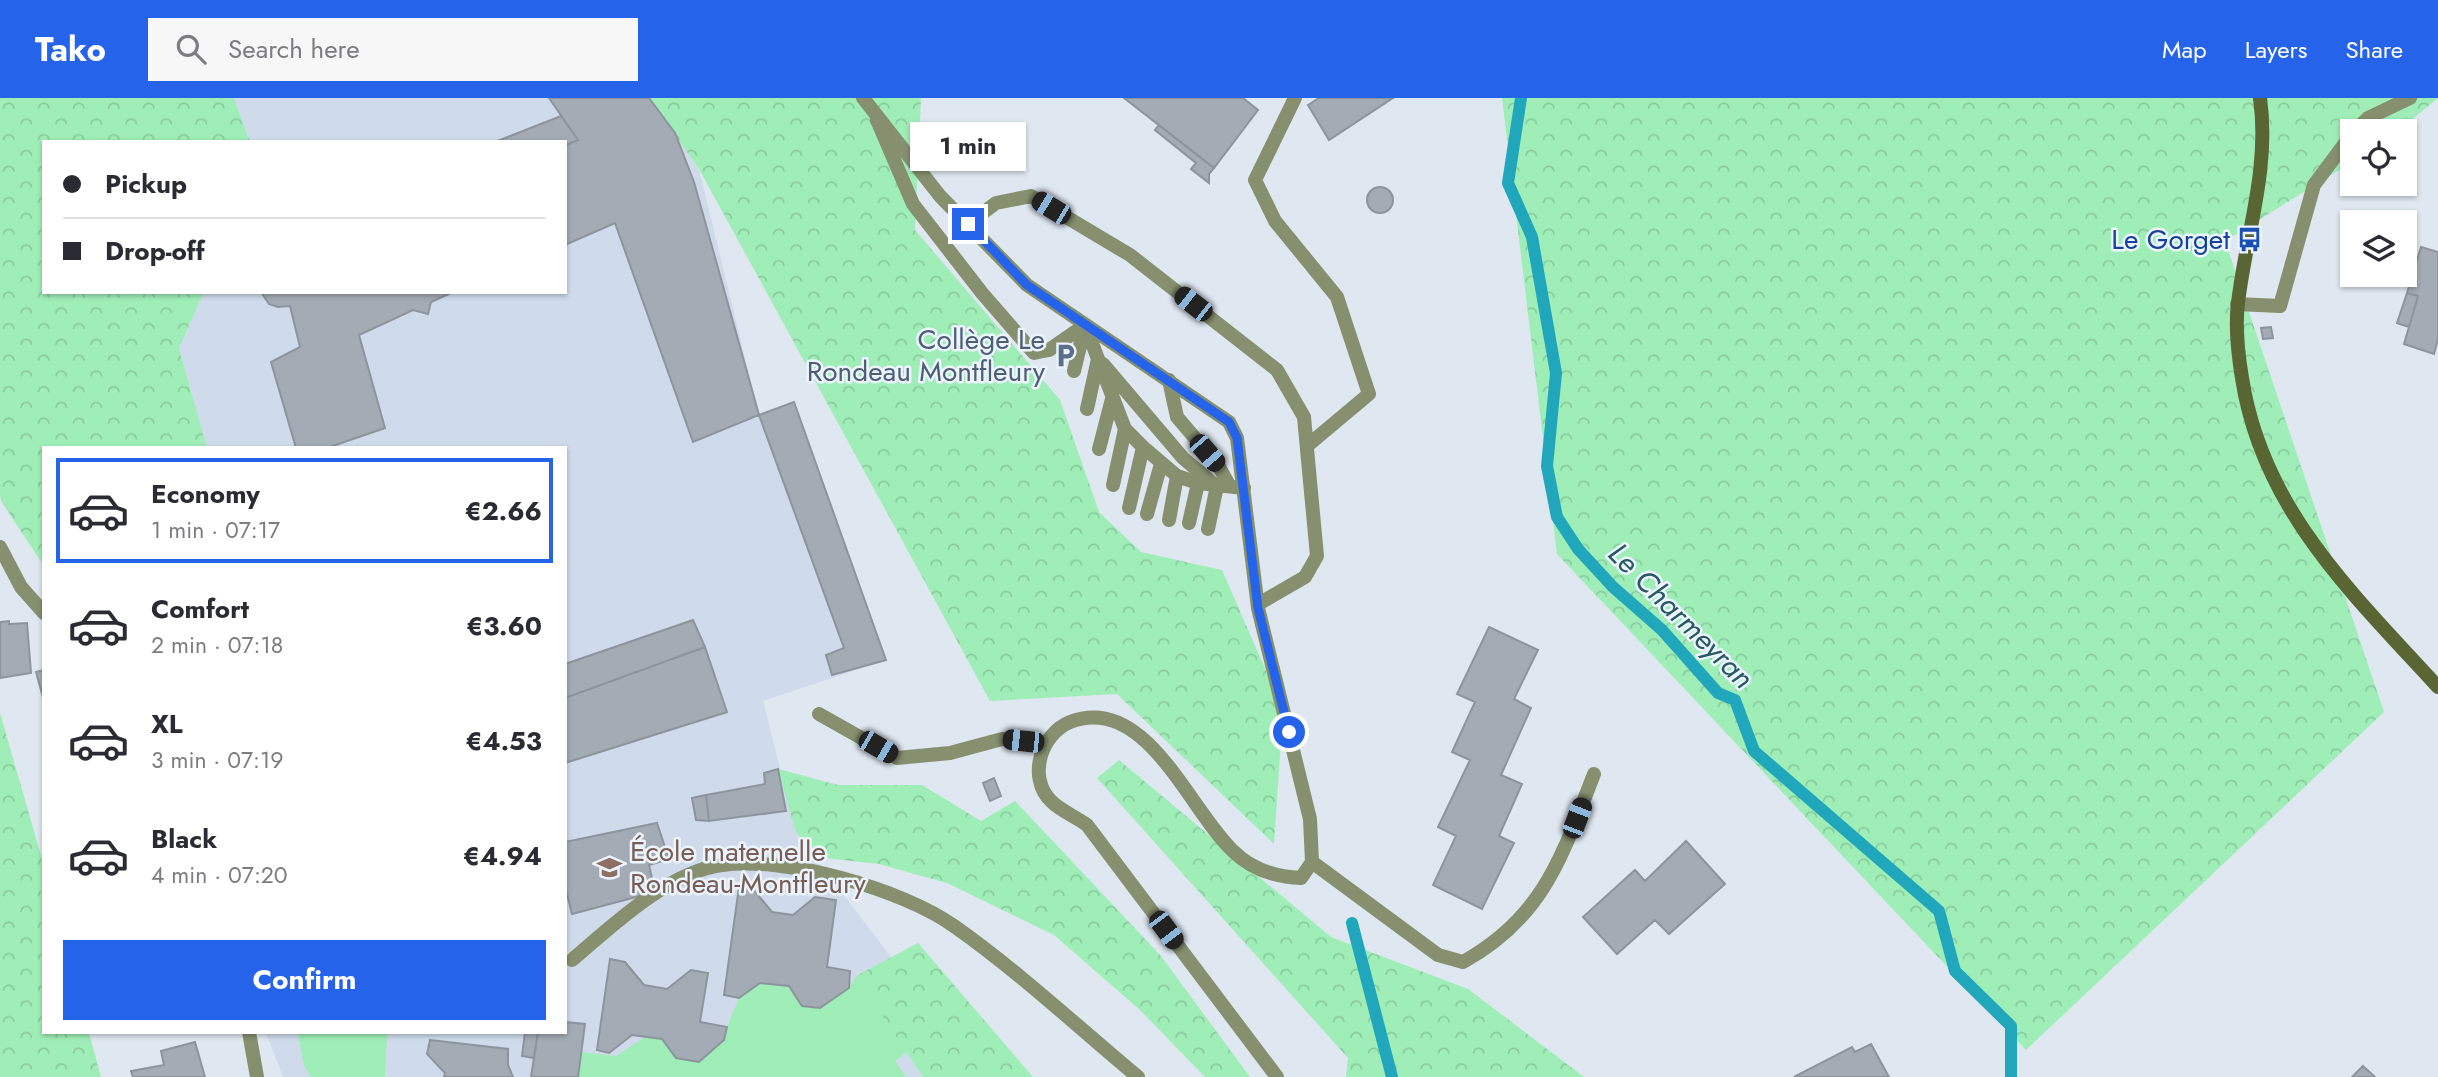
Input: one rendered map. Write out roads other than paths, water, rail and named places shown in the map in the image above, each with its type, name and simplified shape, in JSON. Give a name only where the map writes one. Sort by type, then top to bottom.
[{"type":"main road","points":[[2260,98],[2264,127],[2259,191],[2238,304],[2239,357],[2246,407],[2259,446],[2278,487],[2310,542],[2351,593],[2438,687]]},
{"type":"street","points":[[863,98],[940,196],[1027,285],[1229,422],[1237,438],[1260,603],[1258,608],[1310,819],[1312,862],[1301,878],[1283,877],[1260,870],[1233,852],[1144,738],[1112,720],[1087,716],[1060,726],[1045,743],[1038,773],[1050,800],[1087,825],[1277,1077]]},
{"type":"street","points":[[1295,98],[1255,180],[1275,221],[1337,297],[1369,394],[1307,446]]},
{"type":"street","points":[[2367,119],[2410,98]]},
{"type":"street","points":[[876,116],[913,204],[974,284],[1034,352],[1049,350],[1085,324]]},
{"type":"street","points":[[2238,304],[2280,306],[2314,185],[2340,150]]},
{"type":"street","points":[[968,224],[996,203],[1031,196],[1130,255],[1278,370],[1304,417],[1317,556],[1305,577],[1260,603]]},
{"type":"street","points":[[1085,324],[1125,429],[1177,476],[1198,483],[1244,488]]},
{"type":"street","points":[[1074,371],[1085,324]]},
{"type":"street","points":[[1087,409],[1098,358]]},
{"type":"street","points":[[1098,358],[1183,458],[1223,486]]},
{"type":"street","points":[[1169,380],[1177,417],[1218,465],[1223,486],[1208,529]]},
{"type":"street","points":[[1099,449],[1112,399]]},
{"type":"street","points":[[1113,485],[1125,429]]},
{"type":"street","points":[[1129,508],[1143,447]]},
{"type":"street","points":[[1147,514],[1161,464]]},
{"type":"street","points":[[1169,520],[1177,476]]},
{"type":"street","points":[[1189,523],[1198,483]]},
{"type":"street","points":[[0,547],[21,587],[42,611]]},
{"type":"street","points":[[820,714],[897,758],[950,753],[1002,739],[1045,743]]},
{"type":"street","points":[[1312,862],[1438,955],[1463,962],[1494,945],[1527,913],[1560,862],[1594,774]]},
{"type":"street","points":[[572,960],[634,907],[677,881],[721,865],[780,864],[846,879],[914,905],[953,925],[1138,1077]]},
{"type":"street","points":[[249,1034],[257,1077]]},
{"type":"waterway","name":"Le Charmeyran","points":[[1521,98],[1508,183],[1532,237],[1556,373],[1547,466],[1557,517],[1578,549],[1613,587],[1662,630],[1718,693],[1735,700],[1754,751],[1939,911],[1955,971],[2011,1026],[2011,1077]]},
{"type":"waterway","points":[[1352,923],[1392,1077]]},
{"type":"place","name":"Le Gorget","points":[[2250,239]]},
{"type":"place","name":"Collège Le Rondeau Montfleury","points":[[1065,355]]},
{"type":"place","name":"École maternelle Rondeau-Montfleury","points":[[610,867]]}]
